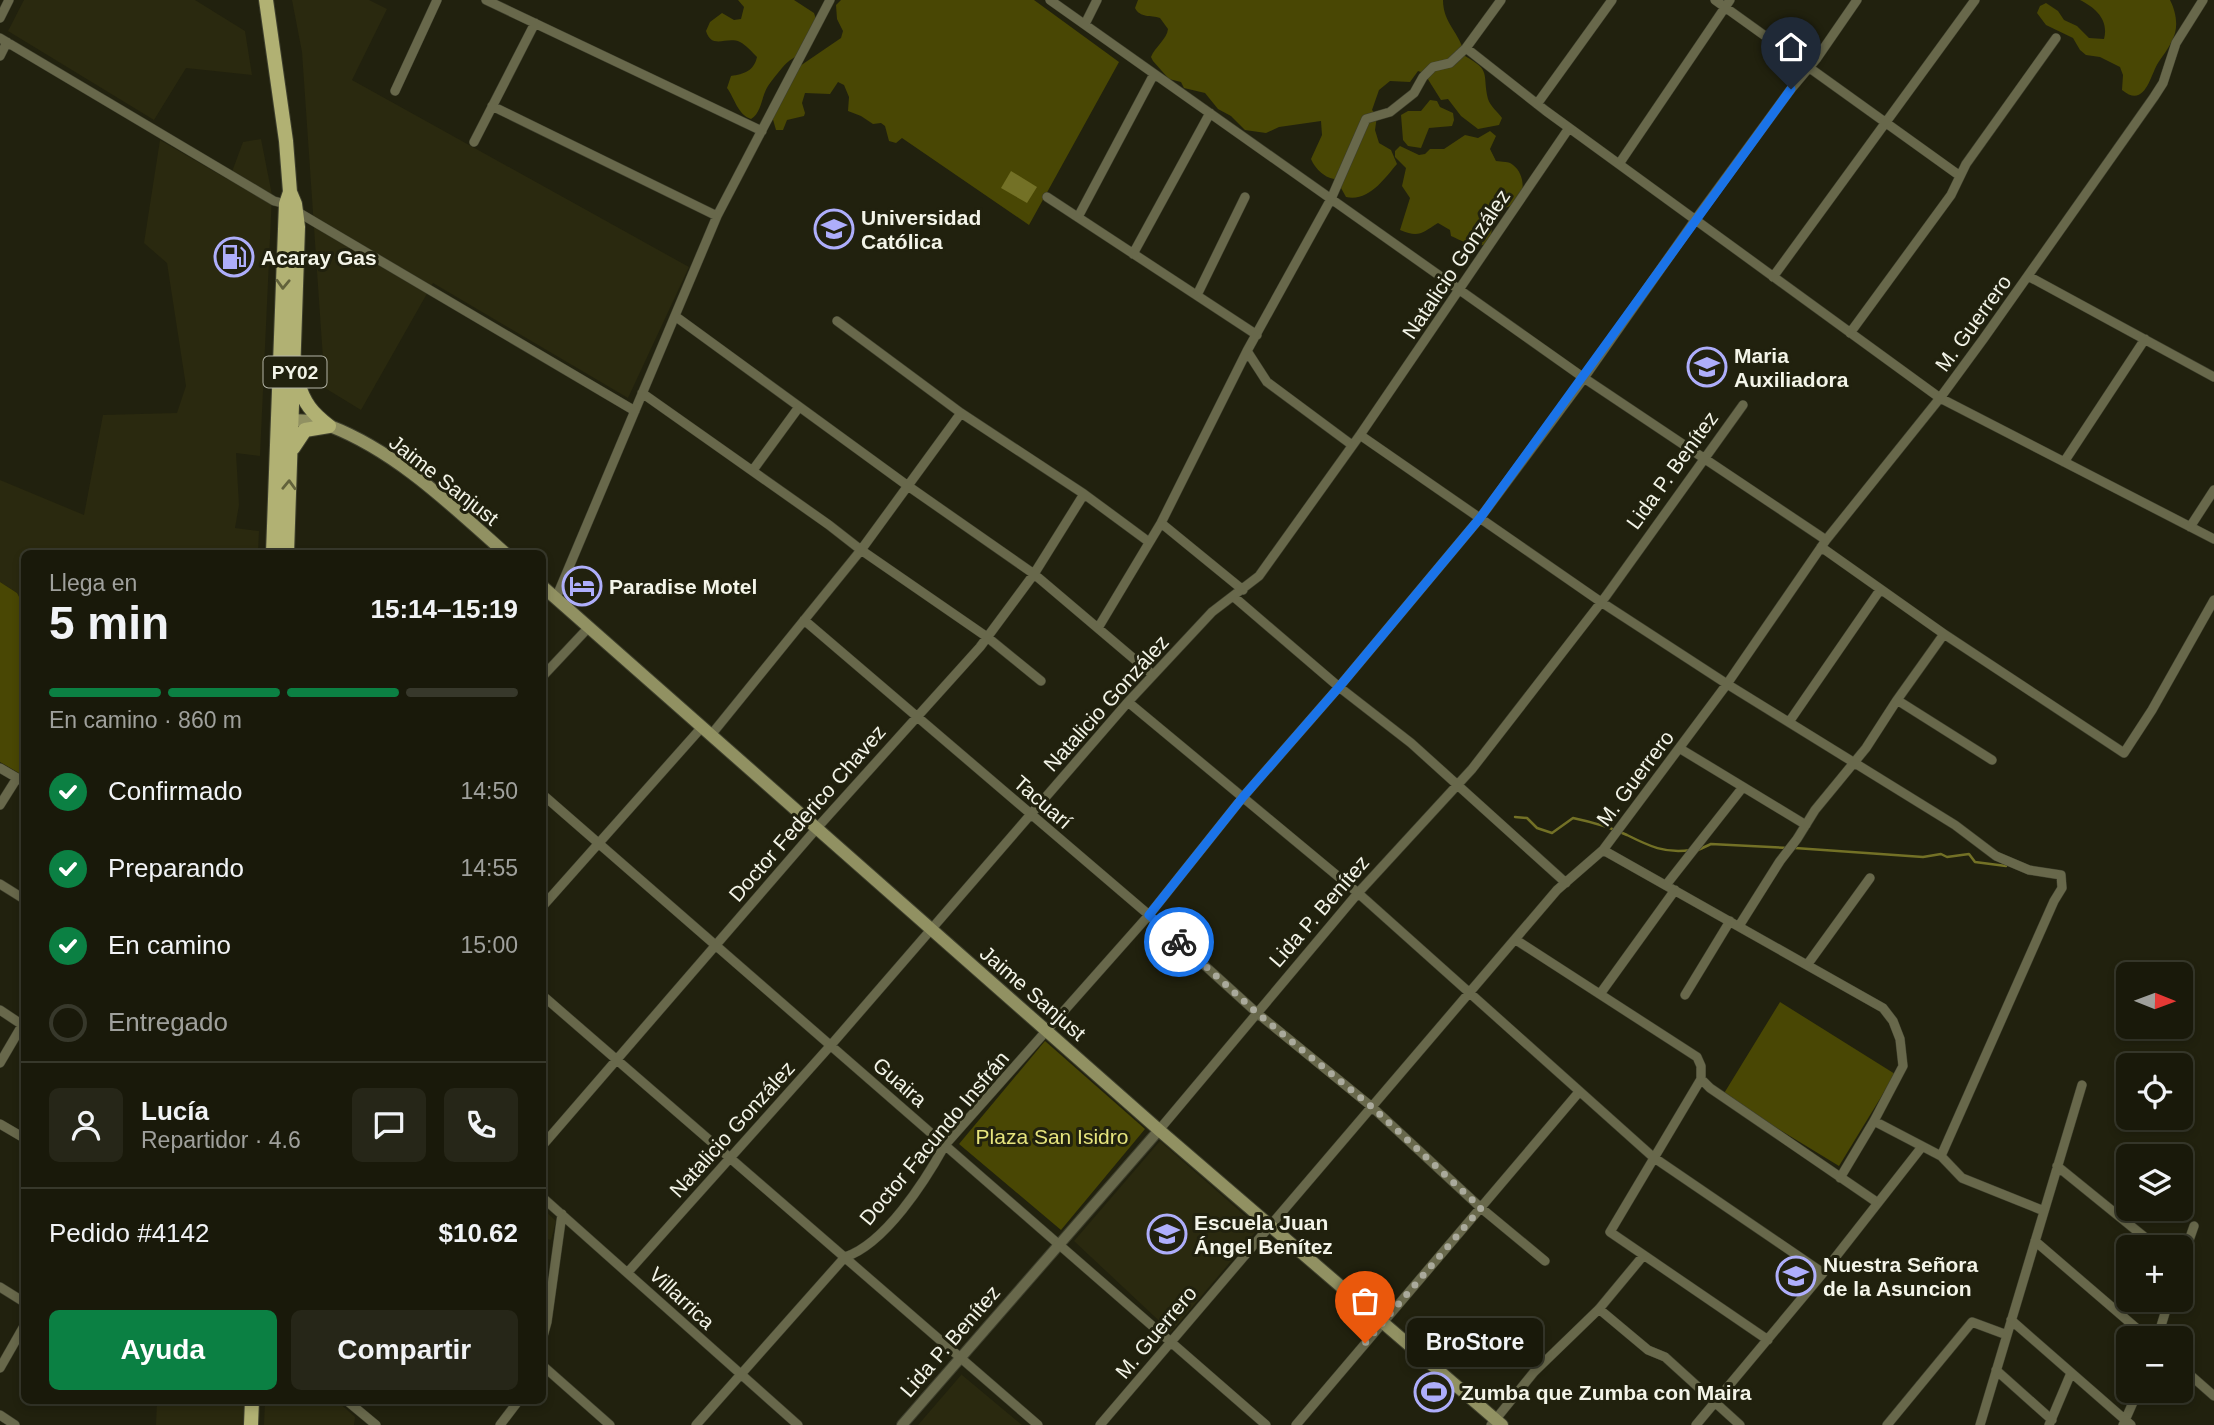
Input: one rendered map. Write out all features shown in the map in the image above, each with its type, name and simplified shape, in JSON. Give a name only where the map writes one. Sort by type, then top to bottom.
[{"type":"main road","name":"PY02","points":[[266,0],[286,142],[298,270],[295,361],[285,420],[290,460],[287,550]]},
{"type":"main road","name":"PY02","points":[[273,550],[285,420],[291,202]]},
{"type":"main road","points":[[295,361],[295,376],[303,398],[310,411],[329,426]]},
{"type":"main road","name":"Jaime Sanjust","points":[[285,420],[311,421],[329,426],[393,460],[501,550]]},
{"type":"main road","points":[[290,460],[293,446],[305,430],[329,426]]},
{"type":"main road","name":"Jaime Sanjust","points":[[546,589],[1046,1031],[1496,1423]]},
{"type":"main road","points":[[251,1425],[252,1404]]},
{"type":"street","points":[[0,18],[9,0]]},
{"type":"street","points":[[395,91],[437,0]]},
{"type":"street","points":[[486,0],[762,131]]},
{"type":"street","points":[[556,598],[716,216],[830,0]]},
{"type":"street","points":[[1050,0],[1584,378],[1823,543],[1880,590],[1944,635],[2124,753],[2152,710],[2214,600]]},
{"type":"street","points":[[1085,24],[1097,0]]},
{"type":"street","points":[[1098,628],[1161,523],[1247,351],[1332,199],[1366,119],[1390,112],[1413,93],[1433,67],[1450,63],[1466,48],[1501,0]]},
{"type":"street","points":[[1537,104],[1612,0]]},
{"type":"street","points":[[1715,0],[1728,4],[1809,68],[1960,176]]},
{"type":"street","name":"Doctor Facundo Insfrán","points":[[696,1425],[845,1257],[859,1252],[900,1213],[945,1145],[1149,915],[1243,797],[1480,518],[1857,0]]},
{"type":"street","points":[[1773,277],[1975,0]]},
{"type":"street","name":"M. Guerrero","points":[[1100,1425],[1516,940],[1566,883],[1604,850],[1727,684],[1823,543],[1940,398],[2028,276],[2163,83],[2176,43],[2203,0]]},
{"type":"street","points":[[1619,164],[1728,4]]},
{"type":"street","points":[[474,142],[535,23]]},
{"type":"street","points":[[1850,333],[1951,195],[1966,164],[2056,38]]},
{"type":"street","points":[[0,56],[4,40],[274,201],[291,202],[635,411]]},
{"type":"street","points":[[1466,48],[1569,128],[1940,398],[2214,539]]},
{"type":"street","points":[[1078,217],[1154,74]]},
{"type":"street","points":[[492,106],[716,216]]},
{"type":"street","points":[[1133,254],[1210,113]]},
{"type":"street","name":"Natalicio González","points":[[628,1272],[831,1045],[1128,702],[1212,612],[1259,576],[1360,436],[1569,128]]},
{"type":"street","points":[[1047,197],[1257,335]]},
{"type":"street","points":[[1197,295],[1245,197]]},
{"type":"street","points":[[2028,276],[2214,377]]},
{"type":"street","points":[[674,316],[908,486],[1034,573],[1153,675]]},
{"type":"street","points":[[837,321],[961,412],[1084,494],[1149,542]]},
{"type":"street","points":[[2064,462],[2145,340]]},
{"type":"street","points":[[1247,351],[1267,382],[1352,445]]},
{"type":"street","points":[[642,393],[830,525],[860,550],[987,637],[1041,681]]},
{"type":"street","name":"Lida P. Benítez","points":[[902,1425],[1159,1130],[1358,893],[1472,769],[1601,602],[1743,404]]},
{"type":"street","points":[[753,470],[799,407]]},
{"type":"street","points":[[546,903],[706,731],[804,620],[860,550],[961,412]]},
{"type":"street","points":[[1360,436],[1601,602],[1727,684],[1955,825],[1996,856],[2029,870],[2061,875],[2062,888],[1941,1156]]},
{"type":"street","points":[[2190,527],[2214,490]]},
{"type":"street","name":"Doctor Federico Chavez","points":[[546,1141],[715,944],[987,637],[1034,573],[1084,494]]},
{"type":"street","points":[[1161,523],[1243,590]]},
{"type":"street","points":[[1789,722],[1880,590]]},
{"type":"street","points":[[1234,597],[1339,687],[1411,743],[1566,883]]},
{"type":"street","name":"Tacuarí","points":[[804,620],[1149,915],[1257,1013],[1372,1107],[1481,1208],[1545,1261]]},
{"type":"street","points":[[546,673],[589,627]]},
{"type":"street","points":[[1739,926],[1815,810],[1856,762],[1944,635]]},
{"type":"street","points":[[1897,700],[1992,760]]},
{"type":"street","points":[[1128,702],[1358,893],[1653,1157],[1823,1273]]},
{"type":"street","points":[[1679,748],[1806,825]]},
{"type":"street","points":[[0,768],[21,780],[0,805]]},
{"type":"street","points":[[1600,994],[1696,847],[1743,786]]},
{"type":"street","name":"Guaira","points":[[546,797],[1265,1425]]},
{"type":"street","points":[[1604,850],[1883,1008],[1894,1021],[1900,1039],[1903,1066],[1840,1178]]},
{"type":"street","points":[[1807,965],[1870,878]]},
{"type":"street","points":[[0,884],[21,897]]},
{"type":"street","points":[[1685,995],[1730,921]]},
{"type":"street","points":[[1516,940],[1697,1057],[1701,1066],[1700,1079],[1610,1232],[1768,1339]]},
{"type":"street","points":[[546,998],[1038,1425]]},
{"type":"street","points":[[0,1010],[21,1022]]},
{"type":"street","points":[[0,1063],[21,1029]]},
{"type":"street","points":[[1700,1079],[1878,1203]]},
{"type":"street","points":[[1980,1425],[2082,1085]]},
{"type":"street","points":[[1296,1425],[1579,1092]]},
{"type":"street","points":[[1874,1121],[1941,1156],[1962,1178],[2044,1211]]},
{"type":"street","points":[[0,1124],[21,1136]]},
{"type":"street","points":[[1696,1425],[1823,1273],[1921,1147]]},
{"type":"street","points":[[2057,1166],[2142,1235]]},
{"type":"street","name":"Villarrica","points":[[546,1200],[798,1425]]},
{"type":"street","points":[[546,1326],[562,1214]]},
{"type":"street","points":[[2191,1235],[2194,1226]]},
{"type":"street","points":[[2035,1241],[2135,1326]]},
{"type":"street","points":[[1496,1423],[1534,1373],[1599,1309],[1643,1256]]},
{"type":"street","points":[[0,1287],[21,1300]]},
{"type":"street","points":[[1599,1309],[1648,1350],[1665,1357],[1740,1425]]},
{"type":"street","points":[[2011,1320],[2126,1423],[2134,1403]]},
{"type":"street","points":[[1887,1425],[1972,1321],[2007,1335]]},
{"type":"street","points":[[0,1368],[21,1331]]},
{"type":"street","points":[[546,1369],[610,1425]]},
{"type":"street","points":[[1996,1370],[2050,1422],[2071,1373]]},
{"type":"street","points":[[2193,1377],[2214,1396]]},
{"type":"street","points":[[351,1404],[376,1425]]},
{"type":"street","points":[[500,1425],[516,1404]]},
{"type":"street","points":[[0,1415],[15,1425]]},
{"type":"shaded area","points":[[24,0],[195,0],[245,31],[252,75],[186,68],[154,120],[8,31]]},
{"type":"shaded area","points":[[292,0],[369,0],[387,9],[352,80],[689,267],[628,398],[433,283],[361,410],[325,388],[302,52]]},
{"type":"shaded area","points":[[261,139],[272,195],[260,456],[236,453],[239,505],[235,528],[259,531],[258,550],[21,550],[21,600],[17,593],[0,582],[0,480],[84,515],[103,415],[177,413],[186,386],[167,263],[144,243],[160,140],[229,180],[243,142]]},
{"type":"shaded area","points":[[1011,171],[1037,187],[1027,203],[1001,188]]},
{"type":"shaded area","name":"Escuela Juan Ángel Benítez","points":[[1160,1141],[1259,1228],[1171,1332],[1074,1241]]},
{"type":"shaded area","points":[[546,1212],[556,1221],[551,1240],[546,1239]]},
{"type":"shaded area","points":[[962,1375],[1022,1425],[918,1425]]},
{"type":"shaded area","points":[[157,1404],[244,1404],[243,1425],[156,1425]]},
{"type":"shaded area","points":[[265,1404],[340,1404],[355,1417],[354,1425],[264,1425]]},
{"type":"green space","points":[[738,0],[794,0],[814,13],[816,19],[812,25],[810,47],[788,62],[776,75],[751,119],[740,110],[727,88],[731,76],[748,71],[754,66],[757,57],[740,42],[712,40],[706,31],[710,22],[722,13],[734,20],[741,19],[744,7]]},
{"type":"green space","points":[[841,0],[1034,0],[1119,62],[1029,225],[902,138],[896,143],[889,141],[885,126],[881,123],[873,124],[848,111],[849,97],[844,85],[838,82],[830,94],[805,93],[802,103],[804,116],[787,120],[783,130],[776,130],[772,116],[797,68],[841,38],[843,31],[837,19],[836,5]]},
{"type":"green space","points":[[1138,0],[1443,0],[1446,16],[1465,56],[1483,70],[1489,102],[1502,118],[1499,125],[1478,129],[1461,116],[1448,99],[1441,100],[1424,73],[1418,71],[1410,82],[1390,81],[1379,90],[1372,110],[1377,116],[1375,130],[1379,143],[1391,150],[1397,164],[1369,193],[1354,198],[1346,197],[1336,179],[1321,173],[1311,159],[1322,135],[1321,121],[1279,127],[1266,133],[1245,130],[1231,116],[1218,109],[1205,93],[1184,88],[1181,82],[1169,79],[1153,61],[1151,57],[1168,29],[1160,18],[1137,11],[1135,8]]},
{"type":"green space","points":[[2080,0],[2170,0],[2176,16],[2175,33],[2141,93],[2136,96],[2122,90],[2123,75],[2120,67],[2100,57],[2086,55],[2073,38],[2046,25],[2037,13],[2040,6],[2046,3],[2089,38],[2104,39],[2105,26],[2100,15]]},
{"type":"green space","points":[[1430,100],[1437,101],[1440,107],[1453,113],[1452,126],[1429,128],[1421,148],[1408,146],[1403,140],[1401,115],[1408,111],[1421,111]]},
{"type":"green space","points":[[1490,131],[1496,136],[1490,149],[1496,161],[1510,163],[1517,168],[1523,188],[1517,202],[1501,209],[1492,228],[1490,242],[1481,245],[1466,243],[1451,236],[1450,230],[1438,223],[1420,233],[1412,234],[1400,230],[1410,198],[1402,186],[1406,168],[1395,157],[1395,151],[1400,146],[1419,155],[1425,154],[1430,149],[1444,149],[1465,135],[1478,138]]},
{"type":"green space","points":[[0,582],[17,593],[21,600],[21,774],[0,762]]},
{"type":"green space","points":[[1780,1002],[1895,1074],[1839,1166],[1723,1095]]},
{"type":"green space","name":"Plaza San Isidro","points":[[1045,1041],[1145,1129],[1061,1230],[959,1144]]},
{"type":"waterway","points":[[1515,817],[1527,818],[1537,828],[1552,833],[1573,818],[1607,827],[1658,848],[1691,850]]},
{"type":"waterway","points":[[1698,850],[1711,844],[1788,848]]},
{"type":"waterway","points":[[1795,848],[1923,857],[1969,854],[1975,862],[2006,866]]},
{"type":"way so far","points":[[1179,942],[1257,1013],[1372,1107],[1481,1208],[1365,1343]]},
{"type":"place","name":"Universidad Católica","points":[[834,229]]},
{"type":"place","name":"Acaray Gas","points":[[234,257]]},
{"type":"place","name":"Maria Auxiliadora","points":[[1707,367]]},
{"type":"place","name":"Paradise Motel","points":[[582,586]]},
{"type":"place","name":"Escuela Juan Ángel Benítez","points":[[1167,1234]]},
{"type":"place","name":"Nuestra Señora de la Asuncion","points":[[1796,1276]]},
{"type":"place","name":"BroStore","points":[[1365,1343]]},
{"type":"place","name":"Zumba que Zumba con Maira","points":[[1434,1392]]},
{"type":"route","points":[[1179,942],[1149,915],[1243,797],[1480,518],[1791,89]]}]
